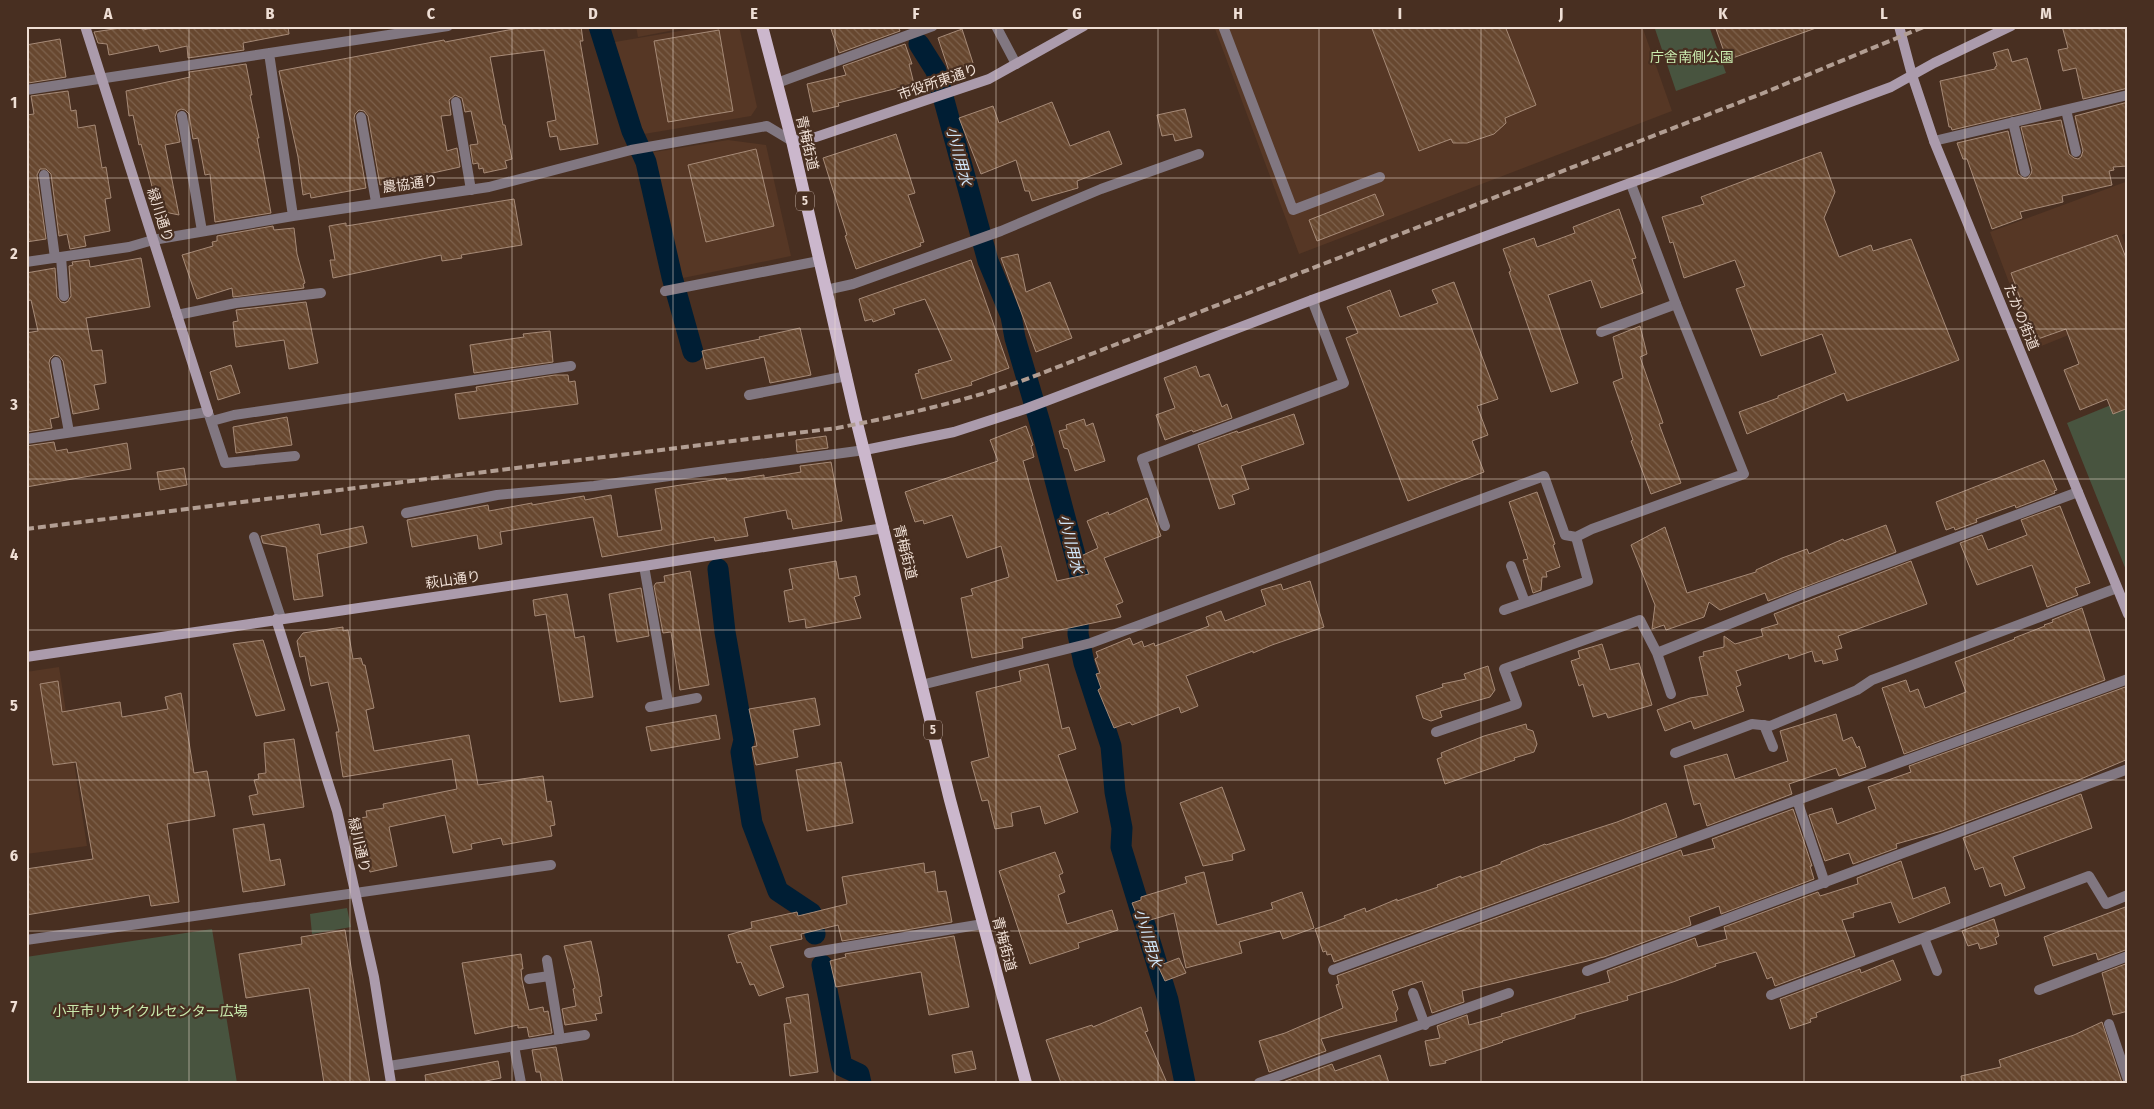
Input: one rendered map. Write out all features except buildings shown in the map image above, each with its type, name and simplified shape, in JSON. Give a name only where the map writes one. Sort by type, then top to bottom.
[{"type":"main road","name":"青梅街道","points":[[762,26],[792,141],[819,262],[921,685],[1026,1083]]},
{"type":"street","name":"緑川通り","points":[[84,26],[210,416]]},
{"type":"street","points":[[26,90],[102,80],[448,26]]},
{"type":"street","points":[[777,83],[934,26]]},
{"type":"street","points":[[996,26],[1016,64]]},
{"type":"street","name":"市役所東通り","points":[[792,141],[816,137],[952,93],[989,79],[1084,26]]},
{"type":"street","points":[[1223,26],[1293,210],[1380,177]]},
{"type":"street","name":"たかの街道","points":[[1899,26],[1912,75],[1934,141],[2128,614]]},
{"type":"street","points":[[406,513],[497,495],[594,486],[865,450],[954,432],[1025,409],[1312,300],[1891,88],[1912,75],[2011,26]]},
{"type":"street","points":[[269,53],[294,216]]},
{"type":"street","points":[[1934,141],[2128,95]]},
{"type":"street","points":[[456,102],[471,190]]},
{"type":"street","points":[[2066,110],[2076,152]]},
{"type":"street","points":[[182,116],[202,231]]},
{"type":"street","points":[[361,117],[376,202]]},
{"type":"street","points":[[2013,122],[2025,172]]},
{"type":"street","name":"農協通り","points":[[26,262],[129,247],[153,240],[202,231],[376,202],[489,187],[631,150],[766,126],[792,141]]},
{"type":"street","points":[[826,290],[853,284],[1001,231],[1101,190],[1199,154]]},
{"type":"street","points":[[44,175],[64,296]]},
{"type":"street","points":[[921,685],[1091,643],[1544,476],[1564,535],[1576,537],[1592,529],[1744,474],[1676,304],[1631,184]]},
{"type":"street","points":[[665,292],[819,262]]},
{"type":"street","points":[[177,314],[236,303],[321,294]]},
{"type":"street","points":[[1165,526],[1142,459],[1344,383],[1312,300]]},
{"type":"street","points":[[1601,332],[1676,304]]},
{"type":"street","points":[[56,362],[69,432]]},
{"type":"street","points":[[26,439],[69,432],[234,415],[571,366]]},
{"type":"street","points":[[749,395],[847,376]]},
{"type":"street","points":[[210,416],[225,463],[295,456]]},
{"type":"street","points":[[1658,653],[1809,592],[2078,492]]},
{"type":"street","name":"萩山通り","points":[[26,657],[644,566],[884,528]]},
{"type":"street","points":[[254,537],[279,619]]},
{"type":"street","points":[[1504,610],[1588,581],[1576,537]]},
{"type":"street","points":[[644,566],[668,702]]},
{"type":"street","points":[[1511,566],[1525,602]]},
{"type":"street","points":[[1676,753],[1752,724],[1770,726],[1858,690],[1872,680],[2117,588]]},
{"type":"street","name":"緑川通り","points":[[279,619],[332,791],[374,977],[391,1083]]},
{"type":"street","points":[[1436,732],[1517,704],[1504,669],[1640,620],[1658,653],[1671,694]]},
{"type":"street","points":[[1333,970],[2128,679]]},
{"type":"street","points":[[650,707],[668,702],[697,698]]},
{"type":"street","points":[[1764,725],[1772,747]]},
{"type":"street","points":[[1587,971],[2128,769]]},
{"type":"street","points":[[1797,800],[1826,883]]},
{"type":"street","points":[[26,940],[551,864]]},
{"type":"street","points":[[1771,995],[2089,876],[2106,904],[2128,895]]},
{"type":"street","points":[[809,952],[983,924]]},
{"type":"street","points":[[1924,938],[1937,971]]},
{"type":"street","points":[[2039,990],[2128,956]]},
{"type":"street","points":[[547,960],[560,1039]]},
{"type":"street","points":[[529,979],[549,976]]},
{"type":"street","points":[[1413,993],[1425,1025]]},
{"type":"street","points":[[1258,1083],[1509,994]]},
{"type":"street","points":[[2110,1024],[2128,1080]]},
{"type":"street","points":[[389,1066],[585,1035]]},
{"type":"street","points":[[514,1046],[521,1083]]},
{"type":"shaded area","points":[[636,26],[695,26],[638,37]]},
{"type":"shaded area","points":[[709,26],[739,26],[757,107],[751,116],[638,135],[609,43]]},
{"type":"shaded area","points":[[1214,26],[1642,26],[1672,111],[1299,254]]},
{"type":"shaded area","points":[[728,140],[766,145],[791,256],[678,279],[649,153]]},
{"type":"shaded area","points":[[2128,181],[2128,232],[2122,235],[2128,252],[2128,311],[2034,349],[1990,232]]},
{"type":"shaded area","points":[[59,667],[87,846],[26,854],[26,672]]},
{"type":"green space","name":"庁舎南側公園","points":[[1654,26],[1709,26],[1726,73],[1676,91]]},
{"type":"green space","points":[[2128,398],[2128,575],[2067,423]]},
{"type":"green space","points":[[347,908],[351,927],[312,934],[310,914]]},
{"type":"green space","name":"小平市リサイクルセンター広場","points":[[212,929],[237,1083],[26,1083],[26,957]]},
{"type":"waterway","points":[[599,26],[632,131],[646,162],[672,277],[693,352]]},
{"type":"waterway","name":"小川用水","points":[[919,44],[936,71],[988,261],[1011,316],[1015,338],[1040,423],[1080,574],[1078,634],[1084,663],[1111,746],[1115,792],[1122,828],[1121,847],[1168,1000],[1185,1083]]},
{"type":"waterway","points":[[718,569],[725,632],[744,740],[741,752],[752,823],[778,891],[811,913],[815,934]]},
{"type":"waterway","points":[[822,965],[842,1066],[859,1074],[861,1083]]},
{"type":"railway","points":[[26,529],[837,428],[960,400],[1032,377],[1761,94],[1926,26]]}]
